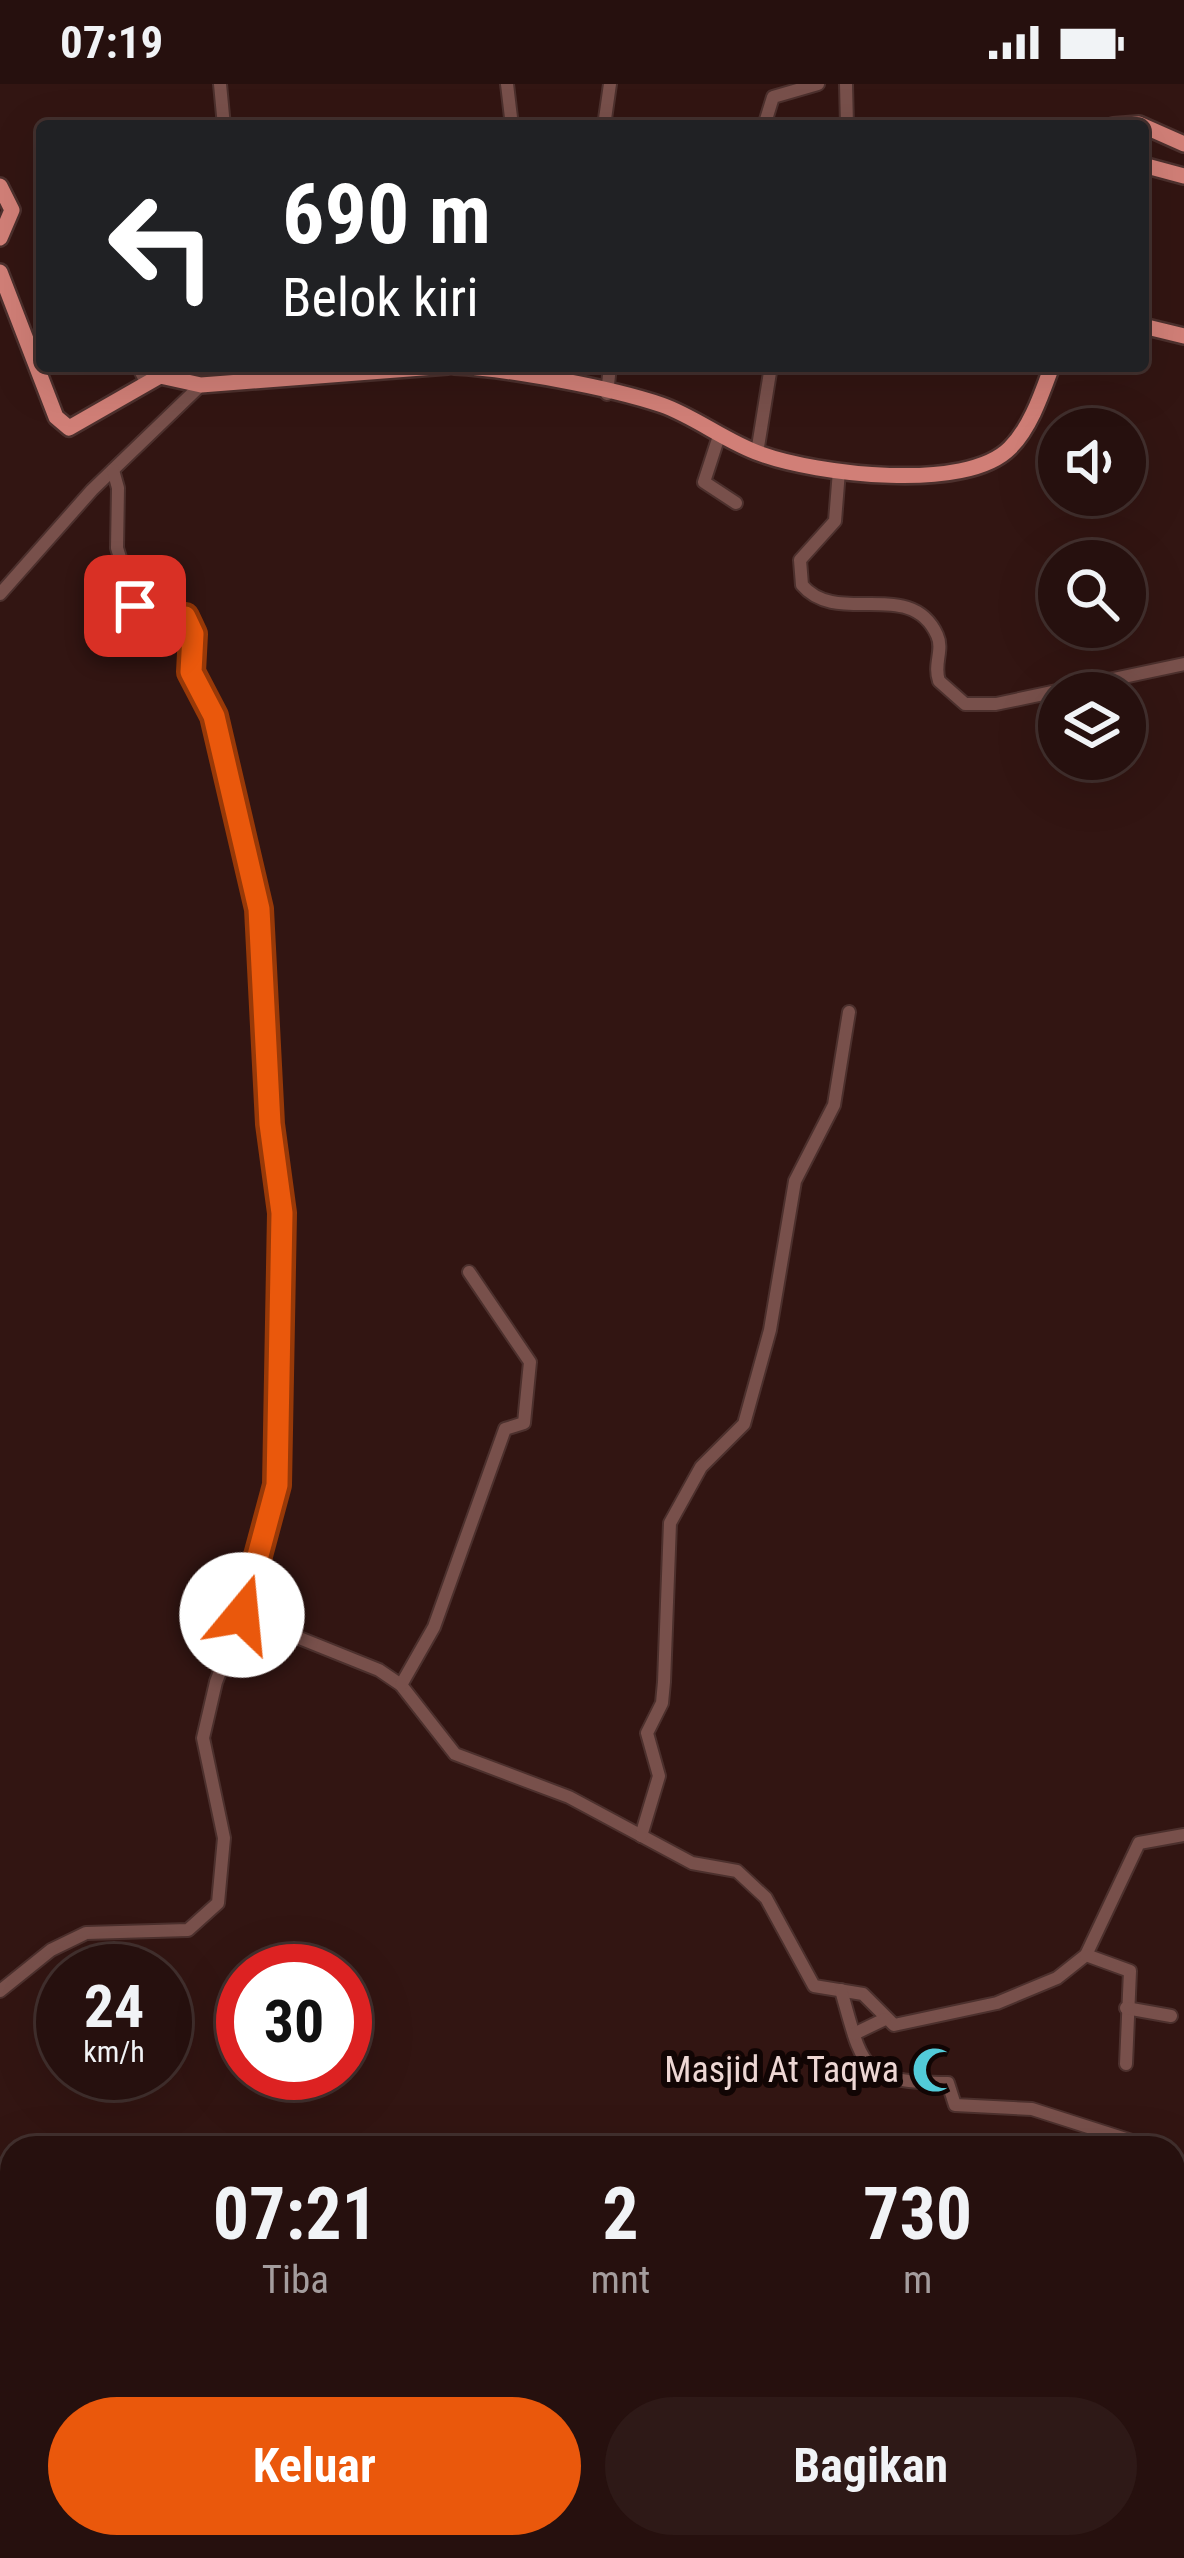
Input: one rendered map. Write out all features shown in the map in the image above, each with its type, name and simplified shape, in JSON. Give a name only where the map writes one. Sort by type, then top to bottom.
[{"type":"main road","points":[[1149,128],[1184,144]]},
{"type":"main road","points":[[1149,167],[1184,176]]},
{"type":"main road","points":[[0,186],[12,210],[0,238]]},
{"type":"main road","points":[[0,272],[36,363]]},
{"type":"main road","points":[[1149,327],[1184,336]]},
{"type":"main road","points":[[39,372],[60,424],[78,427],[142,374],[173,376],[201,385],[335,372]]},
{"type":"main road","points":[[513,372],[664,406],[757,453],[839,471],[946,473],[988,463],[1024,430],[1049,372]]},
{"type":"street","points":[[220,84],[223,120]]},
{"type":"street","points":[[507,84],[511,120]]},
{"type":"street","points":[[605,120],[610,84]]},
{"type":"street","points":[[766,120],[772,97],[818,84]]},
{"type":"street","points":[[846,84],[847,120]]},
{"type":"street","points":[[607,394],[609,372]]},
{"type":"street","points":[[757,453],[770,372]]},
{"type":"street","points":[[0,594],[112,470],[201,385]]},
{"type":"street","points":[[719,436],[704,482],[736,503]]},
{"type":"street","points":[[0,1991],[51,1950],[86,1933],[188,1930],[218,1903],[224,1878],[224,1838],[203,1738],[277,1485],[282,1413],[276,1329],[283,1282],[282,1213],[270,1124],[259,909],[214,716],[191,672],[192,626],[185,617],[149,614],[135,606],[117,548],[118,488],[112,470]]},
{"type":"street","points":[[839,471],[836,521],[800,560],[802,584],[830,601],[904,604],[918,611],[940,642],[935,662],[939,681],[965,704],[996,704],[1037,692],[1054,693],[1063,686],[1184,664]]},
{"type":"street","points":[[641,1836],[659,1776],[647,1733],[662,1703],[670,1523],[700,1467],[744,1424],[770,1330],[796,1181],[835,1105],[849,1012]]},
{"type":"street","points":[[400,1685],[442,1605],[505,1429],[524,1423],[526,1412],[529,1358],[470,1272]]},
{"type":"street","points":[[242,1615],[359,1661],[400,1685],[455,1754],[569,1797],[692,1863],[737,1870],[766,1898],[811,1984],[863,1994],[886,2019],[902,2026],[997,2003],[1057,1978],[1086,1954],[1126,1876],[1133,1850],[1162,1835],[1184,1835]]},
{"type":"street","points":[[1086,1954],[1130,1971],[1126,2064]]},
{"type":"street","points":[[842,1990],[869,2069],[908,2081],[948,2083],[955,2105],[1061,2115],[1120,2136]]},
{"type":"street","points":[[1126,2008],[1171,2016]]},
{"type":"street","points":[[854,2034],[886,2019]]},
{"type":"place","name":"Masjid At Taqwa","points":[[935,2070]]},
{"type":"route","points":[[135,606],[149,614],[185,617],[192,626],[191,672],[210,700],[259,909],[270,1124],[282,1213],[282,1303],[276,1329],[282,1413],[277,1485],[242,1615]]}]
